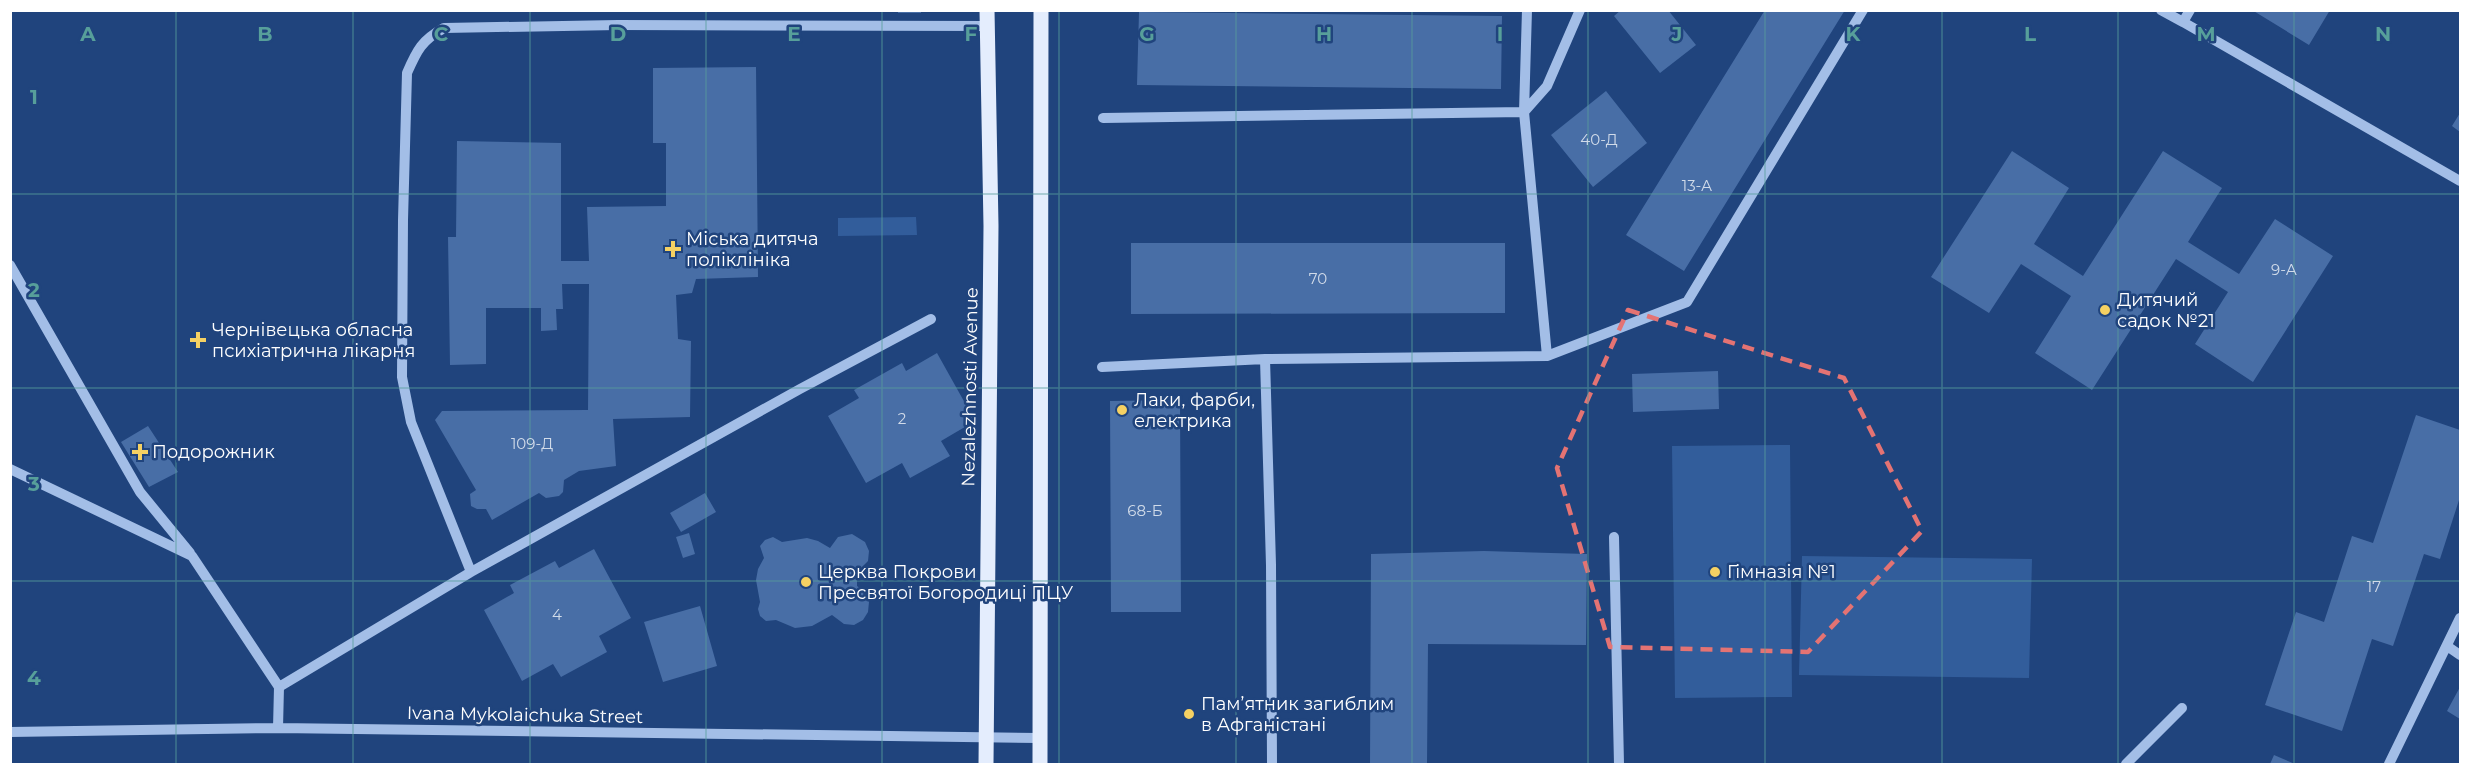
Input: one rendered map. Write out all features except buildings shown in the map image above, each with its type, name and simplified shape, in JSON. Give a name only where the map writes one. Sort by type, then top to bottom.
[{"type":"main road","points":[[1040,765],[1041,10]]},
{"type":"main road","name":"Nezalezhnosti Avenue","points":[[986,765],[991,226],[987,18]]},
{"type":"street","points":[[1527,10],[1524,112],[1547,356]]},
{"type":"street","points":[[1103,118],[1524,112],[1547,86],[1580,10]]},
{"type":"street","points":[[1102,367],[1265,359],[1547,356],[1687,302],[1863,10]]},
{"type":"street","points":[[2161,10],[2460,181]]},
{"type":"street","points":[[2183,22],[2190,10]]},
{"type":"street","points":[[471,572],[411,422],[402,378],[407,73],[416,52],[428,37],[444,28],[987,18]]},
{"type":"street","points":[[10,265],[140,492],[192,555],[279,687],[278,728]]},
{"type":"street","points":[[279,687],[471,572],[800,388],[931,319]]},
{"type":"street","points":[[1265,359],[1272,565],[1272,765]]},
{"type":"street","points":[[10,469],[192,555]]},
{"type":"street","points":[[1614,537],[1619,765]]},
{"type":"street","points":[[2389,765],[2460,618]]},
{"type":"street","points":[[2447,646],[2460,656]]},
{"type":"street","points":[[2126,765],[2182,708]]},
{"type":"street","name":"Ivana Mykolaichuka Street","points":[[10,732],[278,728],[1039,738]]},
{"type":"highlighted area","points":[[1628,310],[1844,378],[1922,531],[1808,652],[1610,647],[1557,468]]},
{"type":"shaded area","points":[[916,217],[917,235],[838,236],[838,218]]},
{"type":"shaded area","points":[[1790,445],[1792,697],[1675,698],[1672,446]]},
{"type":"shaded area","points":[[1802,556],[2032,559],[2029,678],[1799,675]]},
{"type":"place","name":"Міська дитяча поліклініка","points":[[673,249]]},
{"type":"place","name":"Дитячий садок №21","points":[[2105,310]]},
{"type":"place","name":"Чернівецька обласна психіатрична лікарня","points":[[198,340]]},
{"type":"place","name":"Лаки, фарби, електрика","points":[[1122,410]]},
{"type":"place","name":"Подорожник","points":[[140,452]]},
{"type":"place","name":"Гімназія №1","points":[[1715,572]]},
{"type":"place","name":"Церква Покрови Пресвятої Богородиці ПЦУ","points":[[806,582]]},
{"type":"place","name":"Пам’ятник загиблим в Афганістані","points":[[1189,714]]}]
